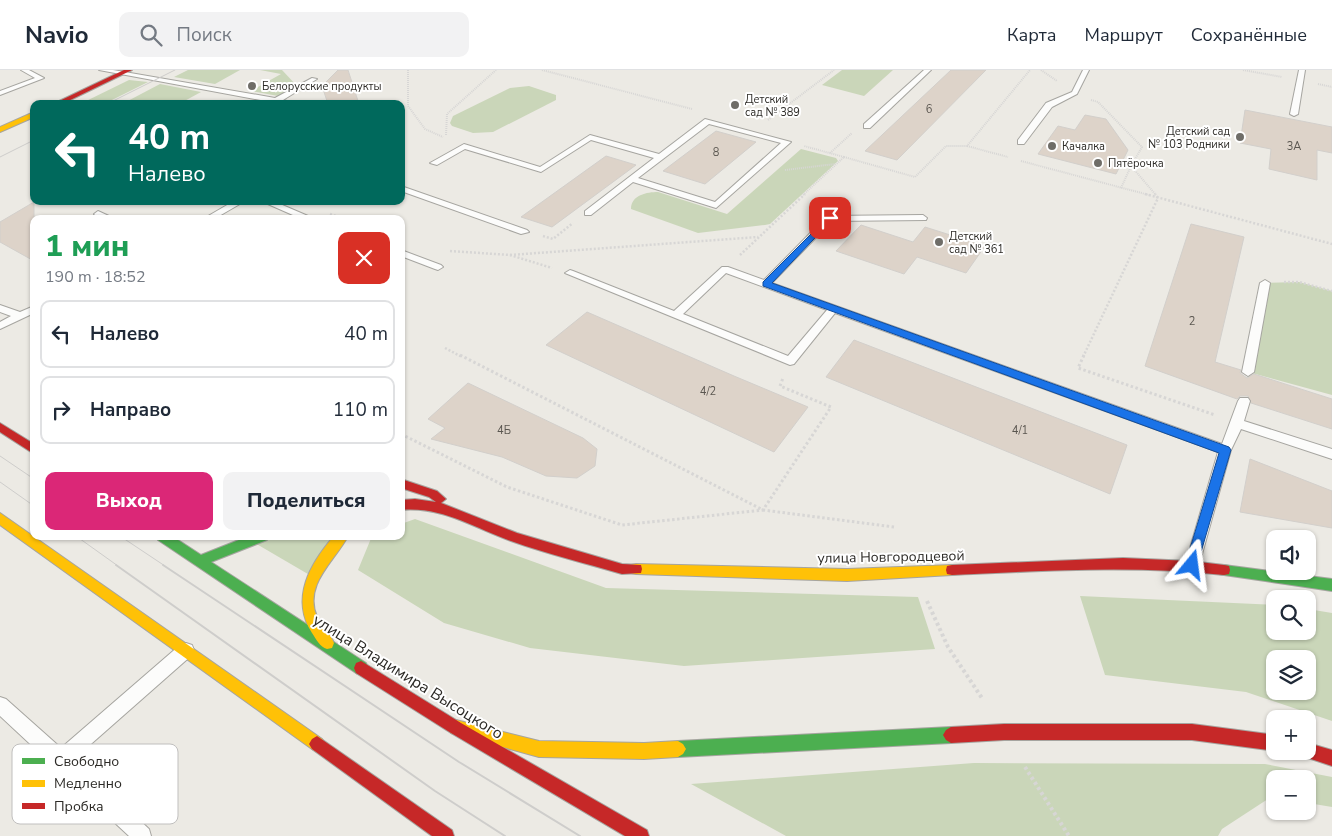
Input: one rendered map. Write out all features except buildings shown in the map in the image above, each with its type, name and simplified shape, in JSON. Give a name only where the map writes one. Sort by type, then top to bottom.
[{"type":"main road","points":[[65,100],[125,72]]},
{"type":"main road","points":[[0,130],[30,116]]},
{"type":"main road","points":[[0,427],[30,447]]},
{"type":"main road","name":"улица Новгородцевой","points":[[405,483],[433,494],[459,512],[513,536],[622,569],[847,575],[1072,565],[1192,565],[1332,585]]},
{"type":"main road","name":"улица Новгородцевой","points":[[405,504],[412,503],[459,512]]},
{"type":"main road","points":[[0,518],[30,539]]},
{"type":"main road","points":[[31,540],[446,836]]},
{"type":"main road","name":"улица Владимира Высоцкого","points":[[168,540],[331,649],[456,728],[641,836]]},
{"type":"main road","points":[[199,561],[254,540]]},
{"type":"main road","points":[[331,649],[315,627],[308,610],[313,578],[327,553],[338,540]]},
{"type":"main road","points":[[456,728],[539,749],[644,751],[1004,732],[1192,732],[1266,742]]},
{"type":"main road","points":[[1316,754],[1332,758]]},
{"type":"main road","points":[[414,814],[430,836]]},
{"type":"lane","points":[[0,93],[41,78],[24,70]]},
{"type":"lane","points":[[102,70],[125,72],[276,100],[314,79]]},
{"type":"lane","points":[[867,126],[928,70]]},
{"type":"lane","points":[[1021,142],[1050,105],[1075,93],[1086,70]]},
{"type":"lane","points":[[1294,114],[1302,70]]},
{"type":"lane","points":[[588,213],[708,121],[787,142]]},
{"type":"lane","points":[[434,163],[464,146],[541,170],[590,137],[660,157]]},
{"type":"lane","points":[[632,178],[716,205],[787,142]]},
{"type":"lane","points":[[405,189],[524,232]]},
{"type":"lane","points":[[215,215],[233,205]]},
{"type":"lane","points":[[275,205],[301,215]]},
{"type":"lane","points":[[766,284],[830,218],[923,218]]},
{"type":"lane","points":[[405,255],[438,267]]},
{"type":"lane","points":[[676,315],[725,269],[1225,450]]},
{"type":"lane","points":[[570,273],[790,361],[833,309]]},
{"type":"lane","points":[[1248,372],[1265,282]]},
{"type":"lane","points":[[0,308],[20,316]]},
{"type":"lane","points":[[0,326],[30,311]]},
{"type":"lane","points":[[1192,565],[1225,450],[1244,401]]},
{"type":"lane","points":[[1237,423],[1332,454]]},
{"type":"lane","points":[[78,744],[186,650]]},
{"type":"lane","points":[[0,705],[44,744]]},
{"type":"lane","points":[[129,824],[142,836]]},
{"type":"path","points":[[408,70],[408,106],[425,129],[446,138],[447,114],[496,70]]},
{"type":"path","points":[[542,70],[694,109]]},
{"type":"path","points":[[767,121],[834,70]]},
{"type":"path","points":[[967,146],[1030,70]]},
{"type":"path","points":[[1041,70],[1075,93],[1098,102],[1142,147],[1121,188]]},
{"type":"path","points":[[830,153],[856,130],[867,126]]},
{"type":"path","points":[[787,142],[915,177],[946,146],[967,146],[1332,244]]},
{"type":"path","points":[[725,269],[844,157]]},
{"type":"path","points":[[750,175],[836,164]]},
{"type":"path","points":[[1131,166],[1158,198]]},
{"type":"path","points":[[1158,198],[1078,368],[1237,423]]},
{"type":"path","points":[[524,232],[553,239],[588,213]]},
{"type":"path","points":[[447,251],[510,255],[758,237]]},
{"type":"path","points":[[510,255],[570,273]]},
{"type":"path","points":[[1265,282],[1300,282],[1332,291]]},
{"type":"path","points":[[444,348],[763,510]]},
{"type":"path","points":[[763,510],[831,407],[780,386],[790,361]]},
{"type":"path","points":[[405,436],[507,487],[622,525],[763,510],[894,527]]},
{"type":"path","points":[[914,572],[948,647],[1069,836]]},
{"type":"green space","points":[[188,70],[240,70],[215,84],[174,77]]},
{"type":"green space","points":[[260,70],[282,70],[297,86],[278,96],[251,91],[281,74]]},
{"type":"green space","points":[[842,70],[893,70],[864,96],[822,85]]},
{"type":"green space","points":[[129,80],[148,82],[112,100],[88,100]]},
{"type":"green space","points":[[160,84],[201,92],[186,100],[130,100]]},
{"type":"green space","points":[[529,86],[556,95],[556,100],[493,132],[473,133],[452,126],[450,123],[453,116],[510,88]]},
{"type":"green space","points":[[801,149],[836,158],[838,161],[770,224],[698,233],[631,209],[634,200],[640,195],[658,192],[727,214]]},
{"type":"green space","points":[[1299,282],[1332,291],[1332,395],[1248,372],[1265,283]]},
{"type":"green space","points":[[415,519],[606,588],[918,597],[935,649],[684,666],[530,648],[444,623],[358,570],[370,540],[405,540],[405,523]]},
{"type":"green space","points":[[256,540],[339,540],[313,577],[253,542]]},
{"type":"green space","points":[[1080,596],[1266,605],[1266,640],[1316,640],[1316,610],[1332,613],[1332,721],[1316,716],[1316,710],[1299,710],[1270,700],[1316,700],[1316,650],[1266,650],[1266,699],[1246,692],[1105,675]]},
{"type":"green space","points":[[974,763],[1265,764],[1296,770],[1266,770],[1266,800],[1222,829],[1218,836],[786,836],[691,784]]},
{"type":"green space","points":[[1316,774],[1332,777],[1332,807],[1316,804]]},
{"type":"tram line","points":[[115,100],[175,70]]},
{"type":"tram line","points":[[0,157],[30,142]]},
{"type":"tram line","points":[[0,456],[30,476]]},
{"type":"tram line","points":[[0,482],[30,503]]},
{"type":"tram line","points":[[82,540],[118,566]]},
{"type":"tram line","points":[[126,540],[165,566]]},
{"type":"tram line","points":[[116,565],[435,791],[505,836]]},
{"type":"tram line","points":[[163,565],[459,762],[580,836]]},
{"type":"traffic: fast","points":[[168,540],[361,668]]},
{"type":"traffic: fast","points":[[199,561],[253,540]]},
{"type":"traffic: fast","points":[[1224,570],[1332,585]]},
{"type":"traffic: fast","points":[[678,749],[951,735]]},
{"type":"traffic: slow","points":[[0,130],[30,116]]},
{"type":"traffic: slow","points":[[0,518],[30,539]]},
{"type":"traffic: slow","points":[[31,540],[317,744]]},
{"type":"traffic: slow","points":[[327,643],[316,629],[310,617],[309,592],[316,571],[339,540]]},
{"type":"traffic: slow","points":[[636,569],[847,575],[952,570]]},
{"type":"traffic: slow","points":[[456,728],[539,749],[644,751],[678,749]]},
{"type":"traffic: jam","points":[[65,100],[129,70]]},
{"type":"traffic: jam","points":[[0,427],[30,447]]},
{"type":"traffic: jam","points":[[405,484],[433,494],[440,499]]},
{"type":"traffic: jam","points":[[405,505],[429,505],[444,509],[515,537],[622,569],[636,569]]},
{"type":"traffic: jam","points":[[952,570],[1123,563],[1191,566],[1224,570]]},
{"type":"traffic: jam","points":[[361,668],[456,728],[641,836]]},
{"type":"traffic: jam","points":[[951,735],[1004,732],[1192,732],[1266,742]]},
{"type":"traffic: jam","points":[[317,744],[446,836]]},
{"type":"traffic: jam","points":[[1316,754],[1332,758]]},
{"type":"place","name":"Белорусские продукты","points":[[252,86]]},
{"type":"place","name":"Детский сад № 389","points":[[735,105]]},
{"type":"place","name":"Детский сад № 103 Родники","points":[[1240,137]]},
{"type":"place","name":"Качалка","points":[[1052,146]]},
{"type":"place","name":"Пятёрочка","points":[[1098,163]]},
{"type":"place","name":"Детский сад № 361","points":[[939,242]]},
{"type":"route","points":[[830,218],[766,284],[1225,450],[1192,565]]}]
